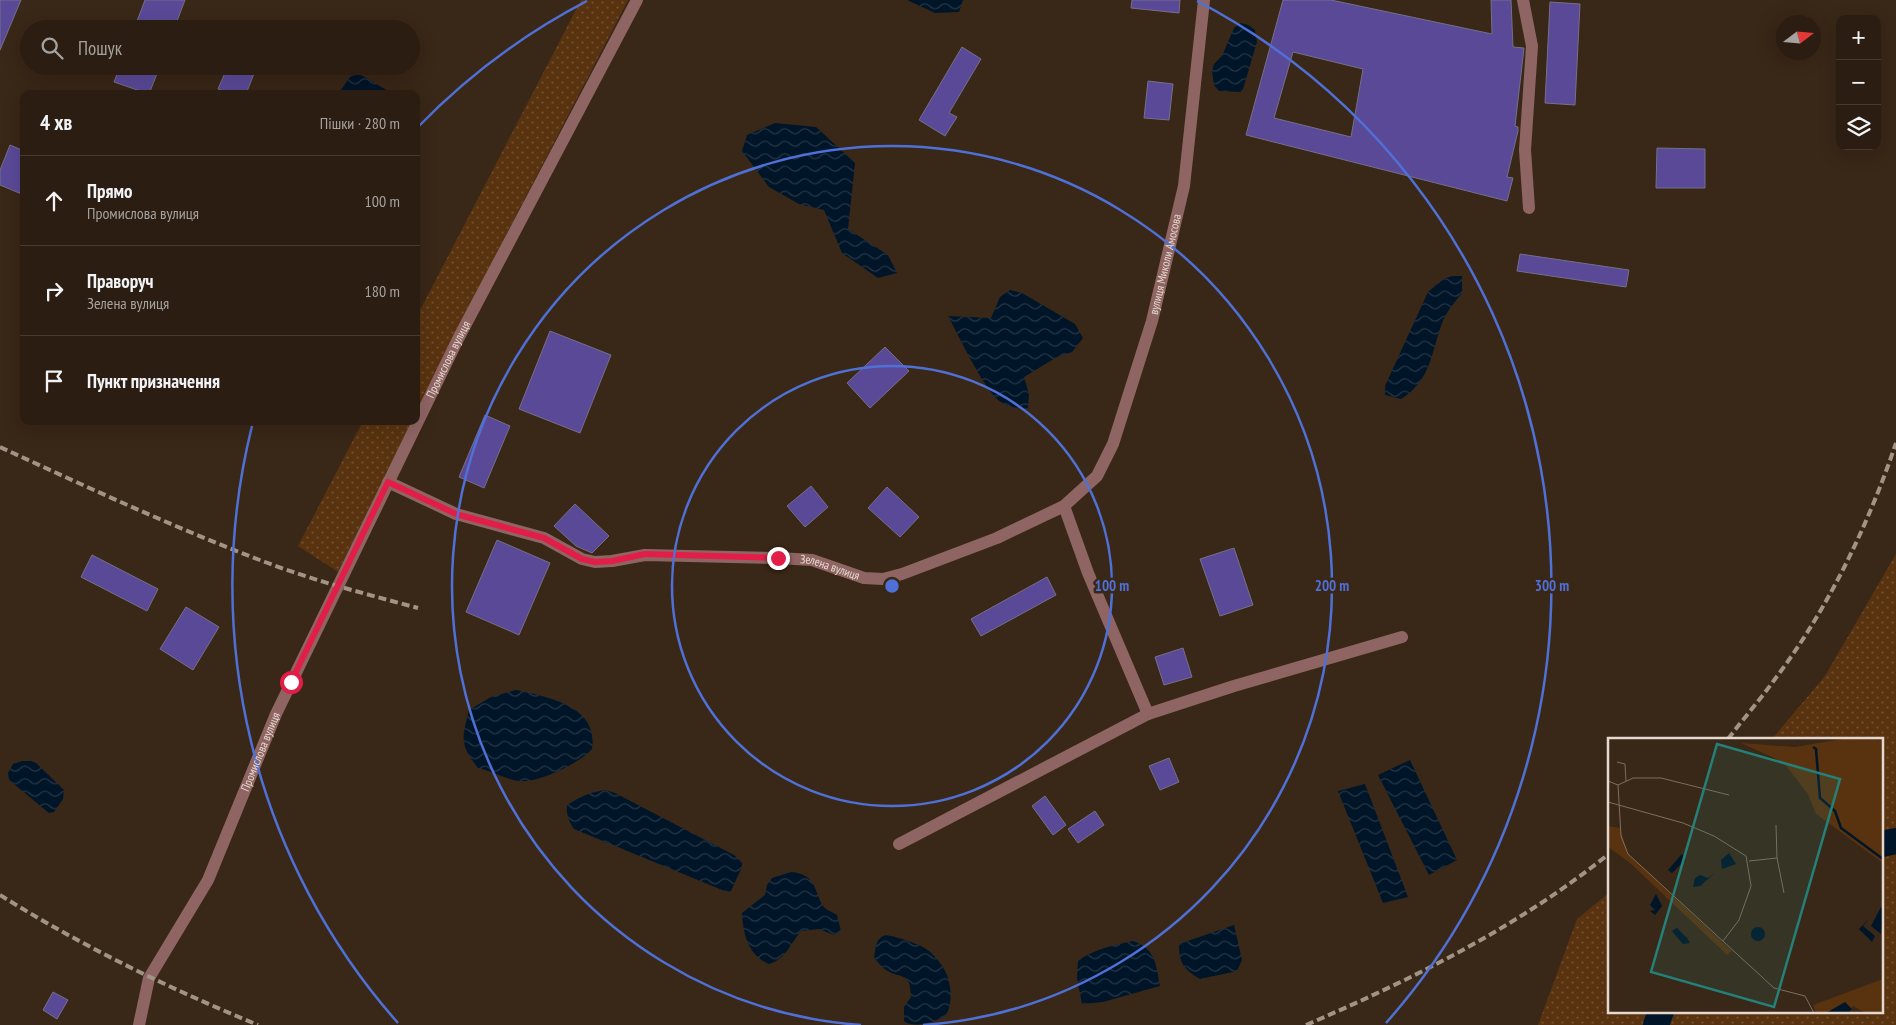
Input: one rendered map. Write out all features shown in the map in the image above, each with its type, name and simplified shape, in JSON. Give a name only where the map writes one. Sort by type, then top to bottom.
[{"type":"street","name":"Промислова вулиця","points":[[420,417],[458,339],[637,0]]},
{"type":"street","name":"вулиця Миколи Амосова","points":[[1064,506],[1097,476],[1113,444],[1152,321],[1184,186],[1204,0]]},
{"type":"street","points":[[1522,0],[1532,46],[1525,150],[1529,208]]},
{"type":"street","name":"Промислова вулиця","points":[[139,1025],[149,978],[208,880],[276,714],[416,425]]},
{"type":"street","name":"Зелена вулиця","points":[[388,482],[456,514],[544,538],[582,559],[595,562],[612,561],[645,554],[812,560],[864,578],[883,579],[902,574],[997,538],[1064,506]]},
{"type":"street","points":[[1064,506],[1092,581],[1148,714]]},
{"type":"street","points":[[900,844],[1148,714],[1234,686],[1402,637]]},
{"type":"shaded area","points":[[581,0],[628,0],[420,404],[420,310]]},
{"type":"shaded area","points":[[361,425],[410,425],[338,572],[298,546]]},
{"type":"shaded area","points":[[1896,554],[1896,1025],[1538,1025],[1577,919],[1608,894],[1608,1012],[1884,1012],[1884,738],[1773,738],[1825,676]]},
{"type":"water","points":[[907,0],[963,0],[959,12],[935,13]]},
{"type":"water","points":[[1241,23],[1255,30],[1257,42],[1243,89],[1240,92],[1219,91],[1214,85],[1212,71],[1214,64],[1222,56],[1234,28]]},
{"type":"water","points":[[355,75],[363,76],[386,90],[341,90],[350,77]]},
{"type":"water","points":[[775,123],[816,127],[855,163],[848,229],[888,255],[897,273],[878,278],[842,253],[824,210],[799,204],[769,187],[742,151],[747,135]]},
{"type":"water","points":[[1452,276],[1462,276],[1462,293],[1450,308],[1443,321],[1424,376],[1411,392],[1401,399],[1385,395],[1385,386],[1428,292],[1443,279]]},
{"type":"water","points":[[1010,290],[1022,293],[1075,324],[1083,338],[1072,352],[1057,357],[1024,377],[1029,394],[1028,408],[1011,407],[996,398],[989,390],[976,370],[948,316],[991,318],[1000,297]]},
{"type":"water","points":[[516,690],[556,700],[579,713],[588,723],[592,734],[592,749],[586,755],[558,771],[526,781],[513,780],[478,768],[468,753],[464,740],[469,710],[491,697]]},
{"type":"water","points":[[1410,760],[1457,860],[1429,875],[1378,775]]},
{"type":"water","points":[[22,761],[36,763],[64,790],[63,799],[54,812],[49,813],[9,780],[8,773],[13,764]]},
{"type":"water","points":[[1365,784],[1408,897],[1383,903],[1338,791]]},
{"type":"water","points":[[605,790],[615,793],[734,855],[742,863],[742,867],[731,891],[727,892],[574,829],[568,818],[567,805],[585,795]]},
{"type":"water","points":[[791,872],[807,877],[811,881],[822,904],[826,909],[837,915],[841,931],[834,935],[819,929],[801,931],[784,955],[769,964],[751,949],[745,936],[742,913],[765,895],[767,885],[772,878]]},
{"type":"water","points":[[1234,925],[1242,960],[1237,971],[1200,979],[1186,969],[1181,961],[1179,944]]},
{"type":"water","points":[[886,935],[909,941],[925,948],[935,956],[947,974],[951,995],[950,1003],[946,1014],[941,1018],[932,1022],[915,1025],[904,1021],[904,1007],[911,997],[909,983],[904,977],[886,970],[874,958],[878,941],[882,936]]},
{"type":"water","points":[[1133,941],[1141,944],[1151,953],[1156,965],[1160,986],[1103,1002],[1082,1004],[1077,978],[1078,961],[1097,950]]},
{"type":"building","points":[[0,0],[21,0],[0,50]]},
{"type":"building","points":[[145,0],[185,0],[177,20],[137,20]]},
{"type":"building","points":[[1132,0],[1180,0],[1179,13],[1131,8]]},
{"type":"building","points":[[1283,0],[1331,0],[1492,34],[1491,0],[1511,0],[1513,47],[1524,48],[1515,126],[1518,127],[1518,131],[1507,177],[1513,178],[1507,201],[1246,135]],"holes":[[[1293,52],[1363,69],[1351,137],[1274,118]]]},
{"type":"building","points":[[1550,2],[1580,4],[1575,105],[1545,103]]},
{"type":"building","points":[[962,47],[981,59],[949,113],[957,117],[945,136],[919,120]]},
{"type":"building","points":[[117,75],[156,75],[151,90],[137,90],[114,82]]},
{"type":"building","points":[[224,75],[253,75],[248,90],[218,89]]},
{"type":"building","points":[[1148,81],[1173,84],[1169,120],[1144,118]]},
{"type":"building","points":[[10,145],[20,149],[20,193],[0,185],[0,170]]},
{"type":"building","points":[[1657,148],[1705,149],[1705,188],[1656,188]]},
{"type":"building","points":[[1520,254],[1629,270],[1626,287],[1517,271]]},
{"type":"building","points":[[550,331],[611,355],[580,433],[519,409]]},
{"type":"building","points":[[885,347],[909,371],[870,408],[847,383]]},
{"type":"building","points":[[485,415],[510,426],[484,488],[459,477]]},
{"type":"building","points":[[811,486],[828,507],[805,527],[787,506]]},
{"type":"building","points":[[887,487],[919,517],[900,537],[868,508]]},
{"type":"building","points":[[575,504],[609,536],[592,553],[576,546],[554,526]]},
{"type":"building","points":[[497,540],[550,563],[519,635],[466,612]]},
{"type":"building","points":[[1234,548],[1253,605],[1220,616],[1200,559]]},
{"type":"building","points":[[92,555],[158,589],[147,611],[81,577]]},
{"type":"building","points":[[1047,577],[1056,595],[981,636],[971,619]]},
{"type":"building","points":[[186,607],[219,627],[193,670],[160,649]]},
{"type":"building","points":[[1183,648],[1192,677],[1164,685],[1155,657]]},
{"type":"building","points":[[1169,758],[1179,782],[1160,790],[1149,766]]},
{"type":"building","points":[[1045,796],[1066,825],[1053,835],[1032,806]]},
{"type":"building","points":[[1095,811],[1104,825],[1078,843],[1068,829]]},
{"type":"building","points":[[53,992],[68,1000],[57,1019],[43,1010]]},
{"type":"waterway","points":[[1884,844],[1896,841]]},
{"type":"waterway","points":[[1656,1025],[1661,1012]]},
{"type":"railway","points":[[1729,738],[1794,652],[1829,595],[1845,566],[1873,505],[1896,443]]},
{"type":"railway","points":[[0,447],[98,492],[231,549],[322,581],[418,608]]},
{"type":"railway","points":[[1306,1025],[1386,989],[1464,950],[1539,905],[1608,855]]},
{"type":"railway","points":[[0,895],[94,949],[191,996],[258,1025]]},
{"type":"route","points":[[291,682],[388,482],[456,514],[544,538],[582,559],[595,562],[612,561],[645,554],[778,558]]}]
